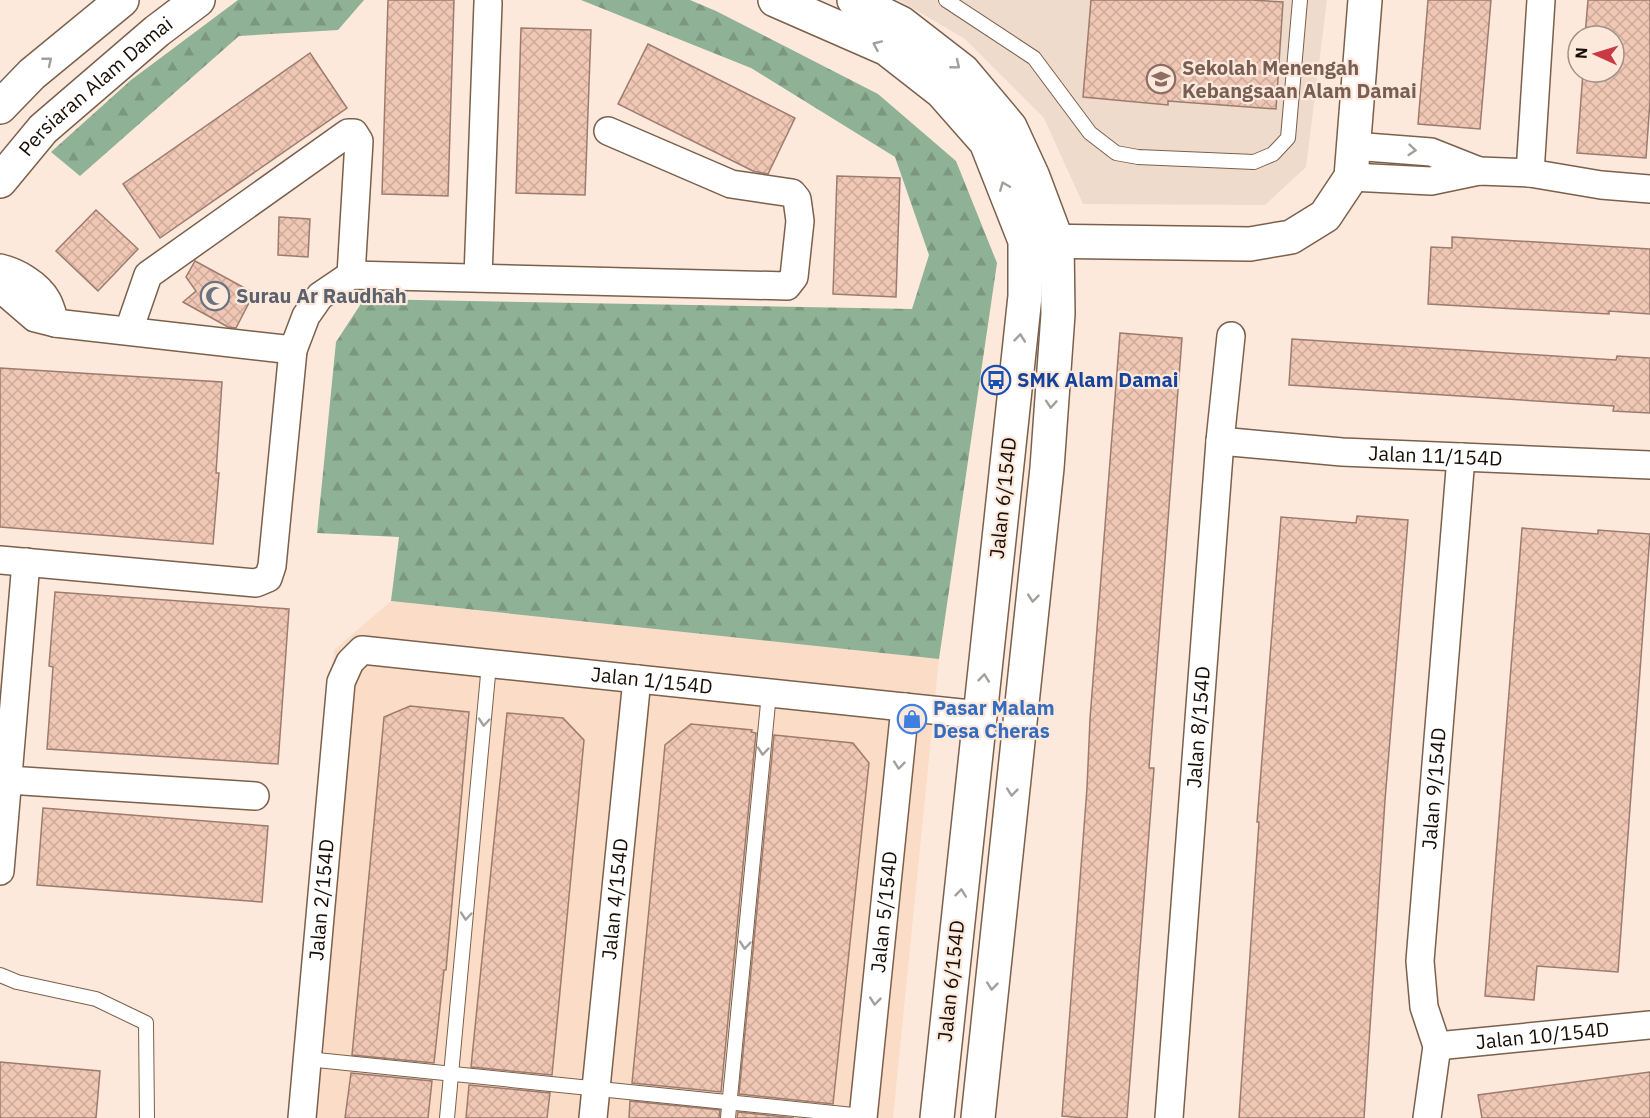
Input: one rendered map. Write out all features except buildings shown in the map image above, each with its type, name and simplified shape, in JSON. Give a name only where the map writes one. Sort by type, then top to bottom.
[{"type":"street","points":[[0,107],[32,74],[123,0]]},
{"type":"street","name":"Persiaran Alam Damai","points":[[0,181],[43,129],[198,0]]},
{"type":"street","name":"Jalan 6/154D","points":[[775,0],[887,49],[942,92],[986,142],[1025,241],[1025,296],[937,1118]]},
{"type":"street","name":"Jalan 6/154D","points":[[854,0],[901,22],[963,71],[1010,127],[1058,241],[1058,314],[1047,468],[978,1118]]},
{"type":"street","points":[[1025,241],[1250,244],[1291,237],[1325,216],[1352,161],[1365,0]]},
{"type":"street","points":[[1530,173],[1541,0]]},
{"type":"street","points":[[478,277],[488,3]]},
{"type":"street","points":[[0,871],[8,780],[13,561],[256,583],[268,578],[272,567],[293,350],[306,316],[320,296],[351,275],[787,286],[794,277],[800,220],[797,198],[792,193],[731,184],[608,132]]},
{"type":"street","points":[[129,330],[148,274],[348,134],[354,133],[359,141],[351,275]]},
{"type":"street","points":[[1352,161],[1431,182],[1479,171],[1530,173],[1650,189]]},
{"type":"street","points":[[1044,204],[1078,233],[1096,242]]},
{"type":"street","points":[[1058,314],[1071,274],[1096,242]]},
{"type":"street","points":[[0,268],[12,270],[34,285],[47,300],[55,323]]},
{"type":"street","points":[[0,288],[35,318],[55,323],[293,350]]},
{"type":"street","name":"Jalan 8/154D","points":[[1169,1118],[1220,441],[1231,336]]},
{"type":"street","name":"Jalan 11/154D","points":[[1220,441],[1342,452],[1650,465]]},
{"type":"street","name":"Jalan 9/154D","points":[[1427,1118],[1437,1046],[1424,1007],[1420,961],[1461,457]]},
{"type":"street","name":"Jalan 1/154D","points":[[341,682],[350,662],[363,650],[980,715]]},
{"type":"street","name":"Jalan 4/154D","points":[[593,1118],[637,679]]},
{"type":"street","name":"Jalan 2/154D","points":[[302,1118],[341,682]]},
{"type":"street","name":"Jalan 5/154D","points":[[863,1117],[905,707]]},
{"type":"street","points":[[980,715],[1020,720]]},
{"type":"street","points":[[8,780],[255,796]]},
{"type":"street","name":"Jalan 10/154D","points":[[1437,1046],[1650,1025]]},
{"type":"lane","points":[[946,0],[1034,58],[1090,133],[1116,153],[1138,157],[1254,162],[1273,154],[1288,138],[1300,0]]},
{"type":"lane","points":[[447,1118],[489,664]]},
{"type":"lane","points":[[728,1118],[769,693]]},
{"type":"lane","points":[[0,975],[17,982],[96,999],[146,1023],[147,1118]]},
{"type":"lane","points":[[307,1059],[863,1117]]},
{"type":"shaded area","name":"Sekolah Menengah Kebangsaan Alam Damai","points":[[899,0],[1327,0],[1306,167],[1265,205],[1083,204],[1044,118],[965,39]]},
{"type":"shaded area","points":[[391,601],[939,659],[893,1118],[288,1118],[334,650]]},
{"type":"green space","points":[[238,0],[364,0],[338,30],[239,36],[80,176],[51,152],[131,80]]},
{"type":"green space","points":[[581,0],[690,0],[716,11],[878,94],[956,161],[997,263],[939,659],[391,601],[399,537],[317,533],[336,342],[364,299],[912,309],[929,255],[895,157],[751,68]]},
{"type":"place","name":"Sekolah Menengah Kebangsaan Alam Damai","points":[[1161,79]]},
{"type":"place","name":"Surau Ar Raudhah","points":[[215,296]]},
{"type":"place","name":"SMK Alam Damai","points":[[996,380]]},
{"type":"place","name":"Pasar Malam Desa Cheras","points":[[912,719]]}]
